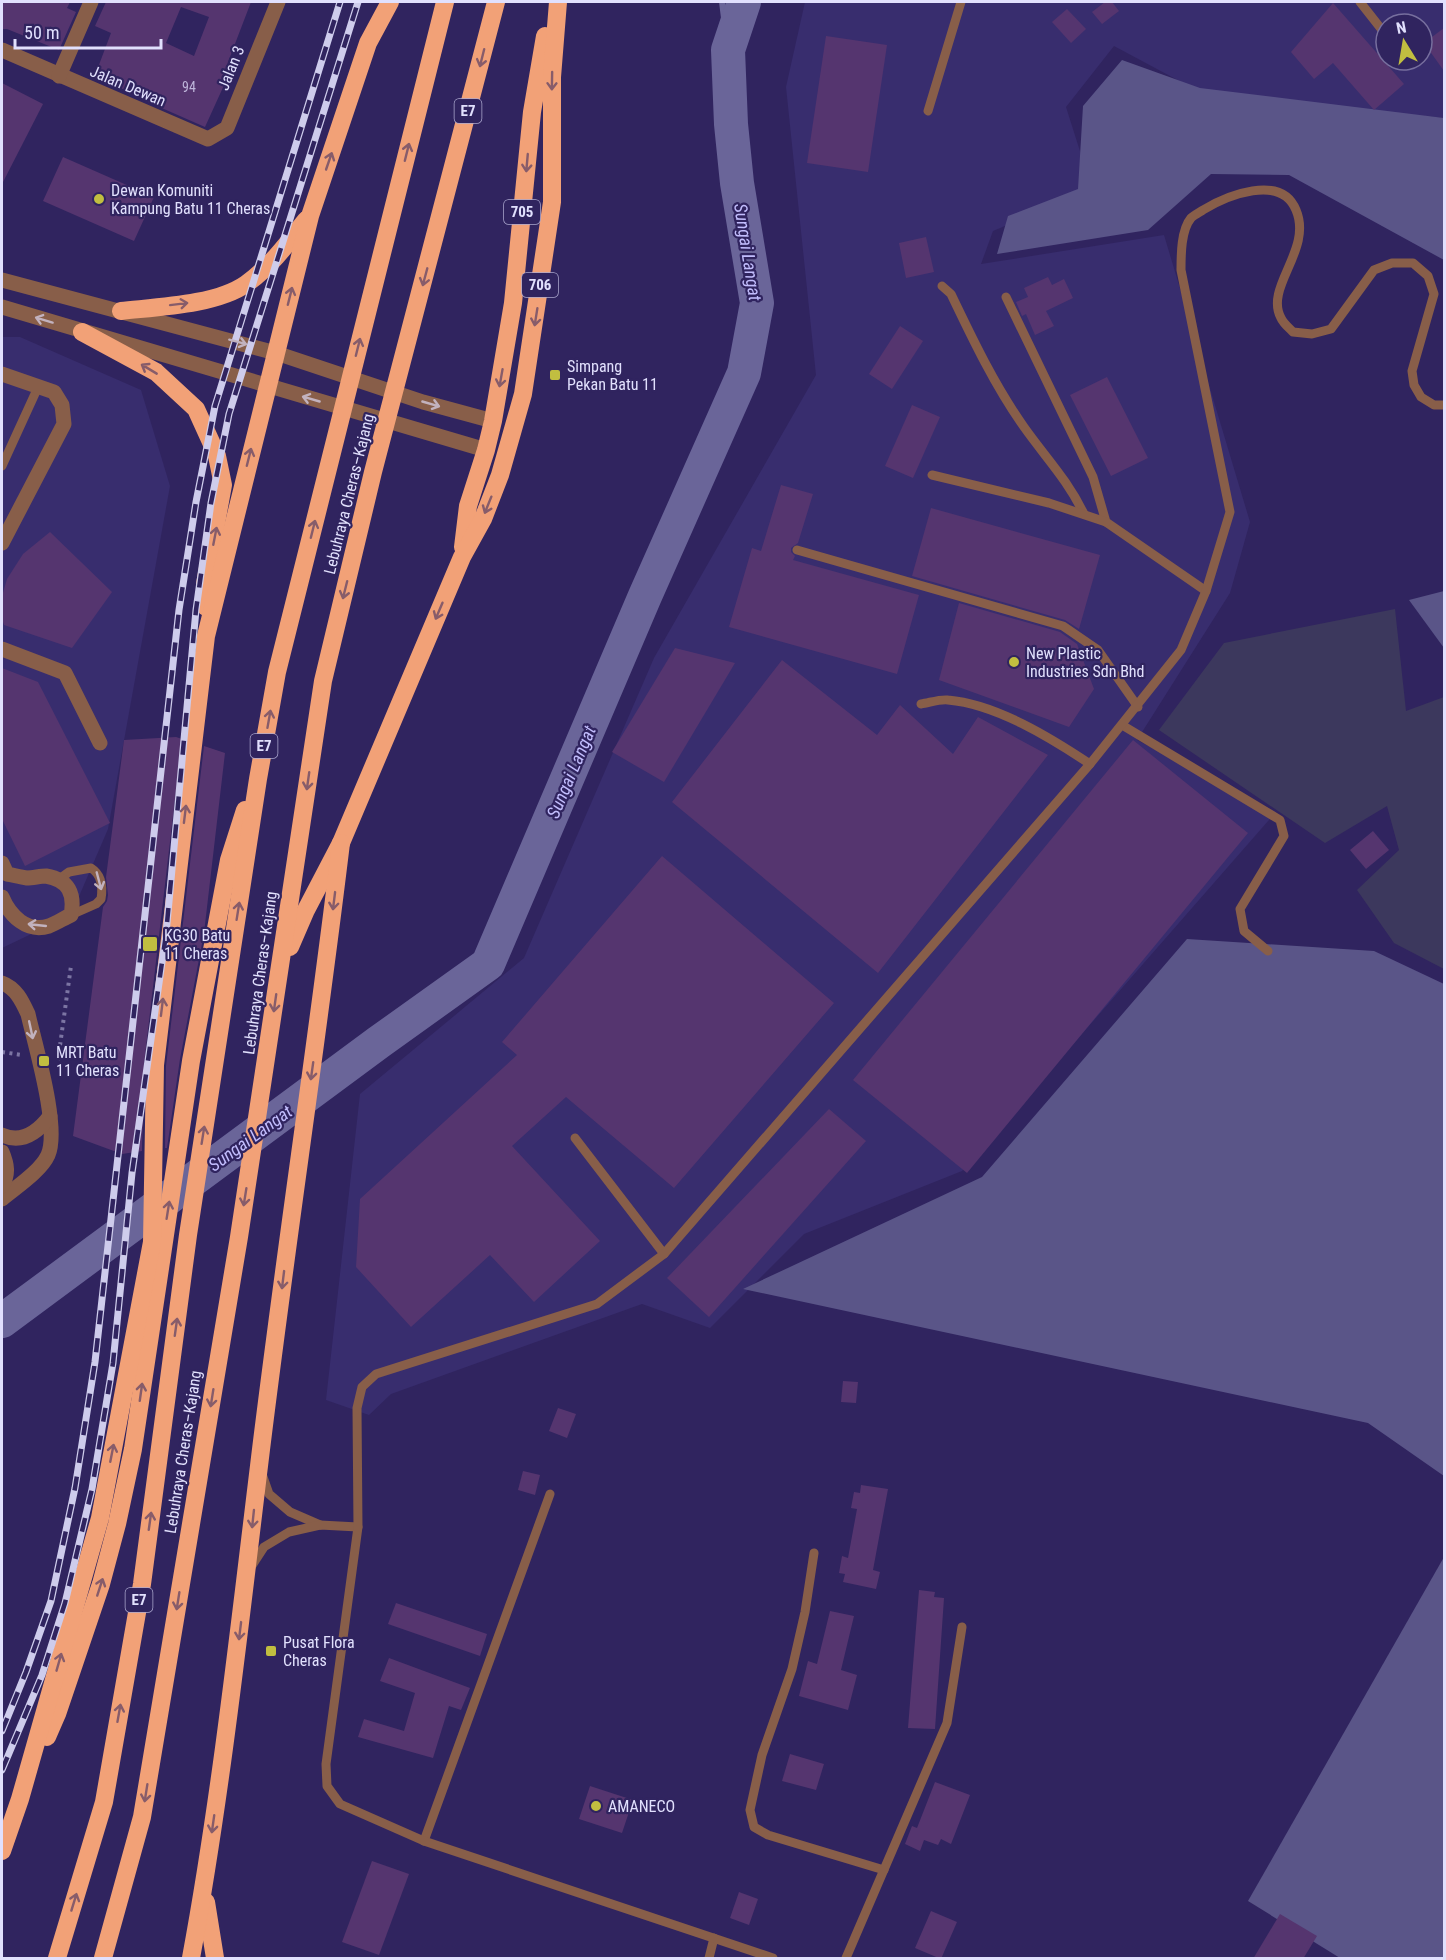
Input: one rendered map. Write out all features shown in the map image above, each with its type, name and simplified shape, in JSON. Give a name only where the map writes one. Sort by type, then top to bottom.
[{"type":"highway","points":[[2,1851],[20,1799],[100,1518],[152,1242],[155,1065],[206,636],[310,216],[368,44],[390,2]]},
{"type":"highway","name":"Lebuhraya Cheras–Kajang","points":[[57,1959],[104,1802],[142,1584],[188,1235],[258,780],[277,672],[445,2]]},
{"type":"highway","name":"Lebuhraya Cheras–Kajang","points":[[103,1959],[142,1817],[239,1237],[323,681],[373,472],[496,2]]},
{"type":"highway","name":"705","points":[[493,421],[513,303],[532,112],[550,2]]},
{"type":"highway","name":"706","points":[[462,557],[483,519],[500,476],[523,394],[552,202],[552,76],[558,2]]},
{"type":"highway","points":[[121,311],[206,299],[244,285],[274,260],[310,216]]},
{"type":"highway","points":[[82,332],[156,372],[196,409],[217,456],[223,485],[205,584],[206,636]]},
{"type":"highway","points":[[280,970],[306,910],[341,843],[462,557],[468,506],[493,421]]},
{"type":"highway","points":[[20,1799],[57,1714],[101,1584],[117,1524],[133,1449],[191,1061],[229,860],[242,816],[258,780]]},
{"type":"highway","points":[[191,1959],[204,1888],[238,1647],[259,1466],[321,1013],[341,843]]},
{"type":"highway","points":[[204,1888],[215,1959]]},
{"type":"street","points":[[59,76],[91,2]]},
{"type":"street","name":"Jalan 3","points":[[208,140],[226,128],[278,2]]},
{"type":"street","name":"Jalan Dewan","points":[[2,50],[208,140]]},
{"type":"street","points":[[3,279],[276,353],[423,402],[493,421]]},
{"type":"street","points":[[3,308],[486,450]]},
{"type":"street","points":[[2,374],[54,392],[62,405],[64,424],[2,543]]},
{"type":"street","points":[[2,649],[65,673],[100,743]]},
{"type":"street","points":[[2,863],[7,874],[27,878],[44,876],[58,879],[68,888],[73,902],[71,915],[48,926],[32,927],[15,919],[8,911],[2,897]]},
{"type":"street","points":[[2,983],[8,985],[21,998],[28,1014],[50,1116],[49,1153],[42,1164],[2,1199]]},
{"type":"street","points":[[2,1135],[15,1138],[29,1135],[38,1131],[50,1116]]},
{"type":"street","points":[[2,1152],[7,1170],[2,1186]]},
{"type":"lane","points":[[928,111],[961,2]]},
{"type":"lane","points":[[1360,2],[1374,20]]},
{"type":"lane","points":[[773,1959],[424,1841],[340,1804],[327,1786],[326,1764],[358,1527],[357,1408],[362,1387],[376,1374],[597,1304],[664,1254],[1090,764],[1138,707],[1181,650],[1206,591],[1230,512],[1181,270],[1182,240],[1191,218],[1215,203],[1262,189],[1282,194],[1296,207],[1301,225],[1298,245],[1276,299],[1281,318],[1293,332],[1312,334],[1331,329],[1374,270],[1392,263],[1413,262],[1428,276],[1434,294],[1412,371],[1414,385],[1421,397],[1434,405],[1444,405]]},
{"type":"lane","points":[[942,286],[951,294],[992,376],[1024,427],[1073,492],[1084,514]]},
{"type":"lane","points":[[1006,297],[1093,477],[1106,522]]},
{"type":"lane","points":[[2,466],[39,386]]},
{"type":"lane","points":[[932,475],[1049,503],[1106,522],[1206,591]]},
{"type":"lane","points":[[797,550],[1063,626],[1098,650],[1138,707]]},
{"type":"lane","points":[[921,704],[946,700],[975,705],[1045,734],[1090,764]]},
{"type":"lane","points":[[1122,725],[1280,820],[1284,836],[1240,909],[1244,931],[1268,951]]},
{"type":"lane","points":[[58,879],[69,872],[91,868],[97,872],[100,880],[101,899],[96,904],[71,915]]},
{"type":"lane","points":[[575,1138],[664,1254]]},
{"type":"lane","points":[[259,1466],[269,1494],[290,1512],[320,1525]]},
{"type":"lane","points":[[424,1841],[550,1494]]},
{"type":"lane","points":[[247,1572],[264,1546],[290,1532],[320,1525],[358,1527]]},
{"type":"lane","points":[[814,1552],[805,1612],[792,1669],[762,1755],[750,1810],[754,1827],[768,1834],[884,1870]]},
{"type":"lane","points":[[846,1959],[947,1723],[962,1627]]},
{"type":"lane","points":[[709,1959],[714,1938]]},
{"type":"path","points":[[58,1061],[71,966]]},
{"type":"shaded area","points":[[805,2],[1444,2],[1444,118],[1200,92],[1114,46],[1066,107],[1092,189],[993,231],[981,264],[1164,235],[1250,522],[1230,593],[1137,740],[1276,812],[962,1171],[804,1234],[710,1328],[642,1304],[391,1394],[369,1415],[326,1400],[360,1094],[524,958],[654,658],[816,375],[786,87]]},
{"type":"shaded area","points":[[1122,60],[1200,88],[1444,118],[1444,260],[1289,175],[1211,174],[1148,230],[997,254],[1008,216],[1078,189],[1083,106]]},
{"type":"shaded area","points":[[2,337],[20,337],[141,390],[170,486],[108,829],[71,915],[2,948]]},
{"type":"shaded area","points":[[1444,591],[1444,648],[1409,600]]},
{"type":"shaded area","points":[[1395,609],[1406,711],[1444,697],[1444,969],[1394,943],[1357,890],[1399,850],[1387,806],[1325,843],[1159,730],[1224,643]]},
{"type":"shaded area","points":[[1187,939],[1374,951],[1444,984],[1444,1476],[1368,1423],[743,1289],[982,1177]]},
{"type":"shaded area","points":[[1444,1557],[1444,1958],[1340,1958],[1248,1901]]},
{"type":"building","points":[[2,2],[70,2],[67,8],[76,12],[59,50],[2,29]]},
{"type":"building","points":[[106,2],[251,2],[225,70],[230,72],[205,127],[148,102],[149,99],[94,78],[111,33],[95,26]],"holes":[[[181,7],[209,17],[194,56],[166,43]]]},
{"type":"building","points":[[1105,2],[1112,2],[1119,11],[1102,24],[1092,12]]},
{"type":"building","points":[[1333,3],[1374,50],[1374,72],[1393,72],[1404,84],[1374,110],[1333,63],[1314,79],[1291,52]]},
{"type":"building","points":[[1067,9],[1086,29],[1071,43],[1052,22]]},
{"type":"building","points":[[1444,28],[1444,71],[1434,57],[1434,36]]},
{"type":"building","points":[[826,36],[887,45],[868,172],[807,163]]},
{"type":"building","points":[[2,83],[43,104],[2,184]]},
{"type":"building","name":"Dewan Komuniti Kampung Batu 11 Cheras","points":[[63,157],[154,197],[134,241],[43,201]]},
{"type":"building","points":[[926,237],[934,272],[906,278],[899,243]]},
{"type":"building","points":[[1048,277],[1052,285],[1064,279],[1073,298],[1046,311],[1054,326],[1035,335],[1026,314],[1022,316],[1016,302],[1028,297],[1024,288]]},
{"type":"building","points":[[900,326],[923,341],[892,389],[869,374]]},
{"type":"building","points":[[1107,377],[1148,458],[1111,476],[1070,395]]},
{"type":"building","points":[[912,405],[940,417],[913,478],[885,466]]},
{"type":"building","points":[[781,485],[813,494],[798,543],[791,548],[795,556],[793,560],[919,595],[897,674],[729,627],[752,548],[761,551]]},
{"type":"building","points":[[931,508],[1100,555],[1079,629],[1065,620],[912,576]]},
{"type":"building","points":[[50,532],[112,592],[72,648],[4,625],[2,619],[2,596],[7,579],[23,554]]},
{"type":"building","name":"New Plastic Industries Sdn Bhd","points":[[959,603],[1060,632],[1077,644],[1094,689],[1069,727],[939,680]]},
{"type":"building","points":[[675,648],[735,663],[664,782],[612,752]]},
{"type":"building","points":[[782,660],[877,735],[900,705],[953,754],[978,717],[1048,755],[878,973],[672,802]]},
{"type":"building","points":[[2,668],[38,682],[110,823],[25,866],[2,819]]},
{"type":"building","points":[[176,737],[182,739],[144,1064],[142,1151],[122,1154],[73,1136],[103,907],[108,895],[106,877],[124,740]]},
{"type":"building","points":[[1133,740],[1248,833],[967,1173],[853,1080]]},
{"type":"building","points":[[204,746],[225,753],[204,933],[180,1059],[167,1148],[165,1148],[166,1066]]},
{"type":"building","points":[[1373,831],[1389,850],[1366,869],[1350,850]]},
{"type":"building","points":[[662,856],[834,1003],[674,1188],[566,1097],[512,1146],[600,1241],[534,1302],[490,1255],[411,1327],[356,1267],[360,1199],[517,1055],[502,1042]]},
{"type":"building","points":[[829,1109],[866,1141],[709,1317],[667,1278]]},
{"type":"building","points":[[843,1381],[858,1382],[856,1403],[841,1402]]},
{"type":"building","points":[[558,1408],[576,1414],[567,1438],[549,1431]]},
{"type":"building","points":[[523,1471],[540,1475],[535,1495],[518,1490]]},
{"type":"building","points":[[861,1485],[888,1489],[873,1570],[880,1572],[876,1589],[843,1582],[845,1574],[839,1573],[842,1556],[848,1558],[857,1509],[851,1508],[854,1492],[860,1493]]},
{"type":"building","points":[[919,1590],[935,1592],[934,1597],[944,1598],[935,1729],[908,1728]]},
{"type":"building","points":[[396,1603],[487,1634],[480,1656],[388,1624]]},
{"type":"building","points":[[830,1611],[854,1616],[841,1670],[857,1675],[848,1710],[799,1696],[808,1661],[817,1664]]},
{"type":"building","points":[[389,1658],[470,1688],[461,1710],[449,1706],[433,1758],[358,1737],[364,1719],[404,1731],[415,1693],[380,1681]]},
{"type":"building","points":[[790,1754],[824,1764],[816,1790],[782,1781]]},
{"type":"building","points":[[935,1782],[970,1795],[951,1844],[941,1839],[938,1845],[924,1840],[920,1851],[905,1844],[912,1826],[917,1828]]},
{"type":"building","points":[[590,1786],[633,1800],[622,1833],[579,1819]]},
{"type":"building","points":[[372,1861],[409,1874],[379,1955],[342,1942]]},
{"type":"building","points":[[739,1892],[758,1899],[749,1925],[730,1918]]},
{"type":"building","points":[[931,1911],[957,1922],[941,1959],[915,1948]]},
{"type":"building","points":[[1280,1914],[1317,1936],[1303,1959],[1253,1959]]},
{"type":"waterway","points":[[722,2],[728,50]]},
{"type":"waterway","name":"Sungai Langat","points":[[2,1321],[488,964],[645,596],[744,373],[757,303],[737,183],[731,124],[728,50],[744,2]]},
{"type":"railway","points":[[2,1731],[51,1601],[75,1488],[95,1362],[179,610],[196,502],[215,406],[340,2]]},
{"type":"railway","points":[[2,1770],[42,1675],[65,1603],[92,1489],[113,1363],[132,1173],[166,934],[196,610],[211,503],[229,414],[358,2]]},
{"type":"place","name":"Dewan Komuniti Kampung Batu 11 Cheras","points":[[99,199]]},
{"type":"place","name":"Simpang Pekan Batu 11","points":[[555,375]]},
{"type":"place","name":"New Plastic Industries Sdn Bhd","points":[[1014,662]]},
{"type":"place","name":"KG30 Batu 11 Cheras","points":[[150,944]]},
{"type":"place","name":"MRT Batu 11 Cheras","points":[[44,1061]]},
{"type":"place","name":"Pusat Flora Cheras","points":[[271,1651]]},
{"type":"place","name":"AMANECO","points":[[596,1806]]}]
